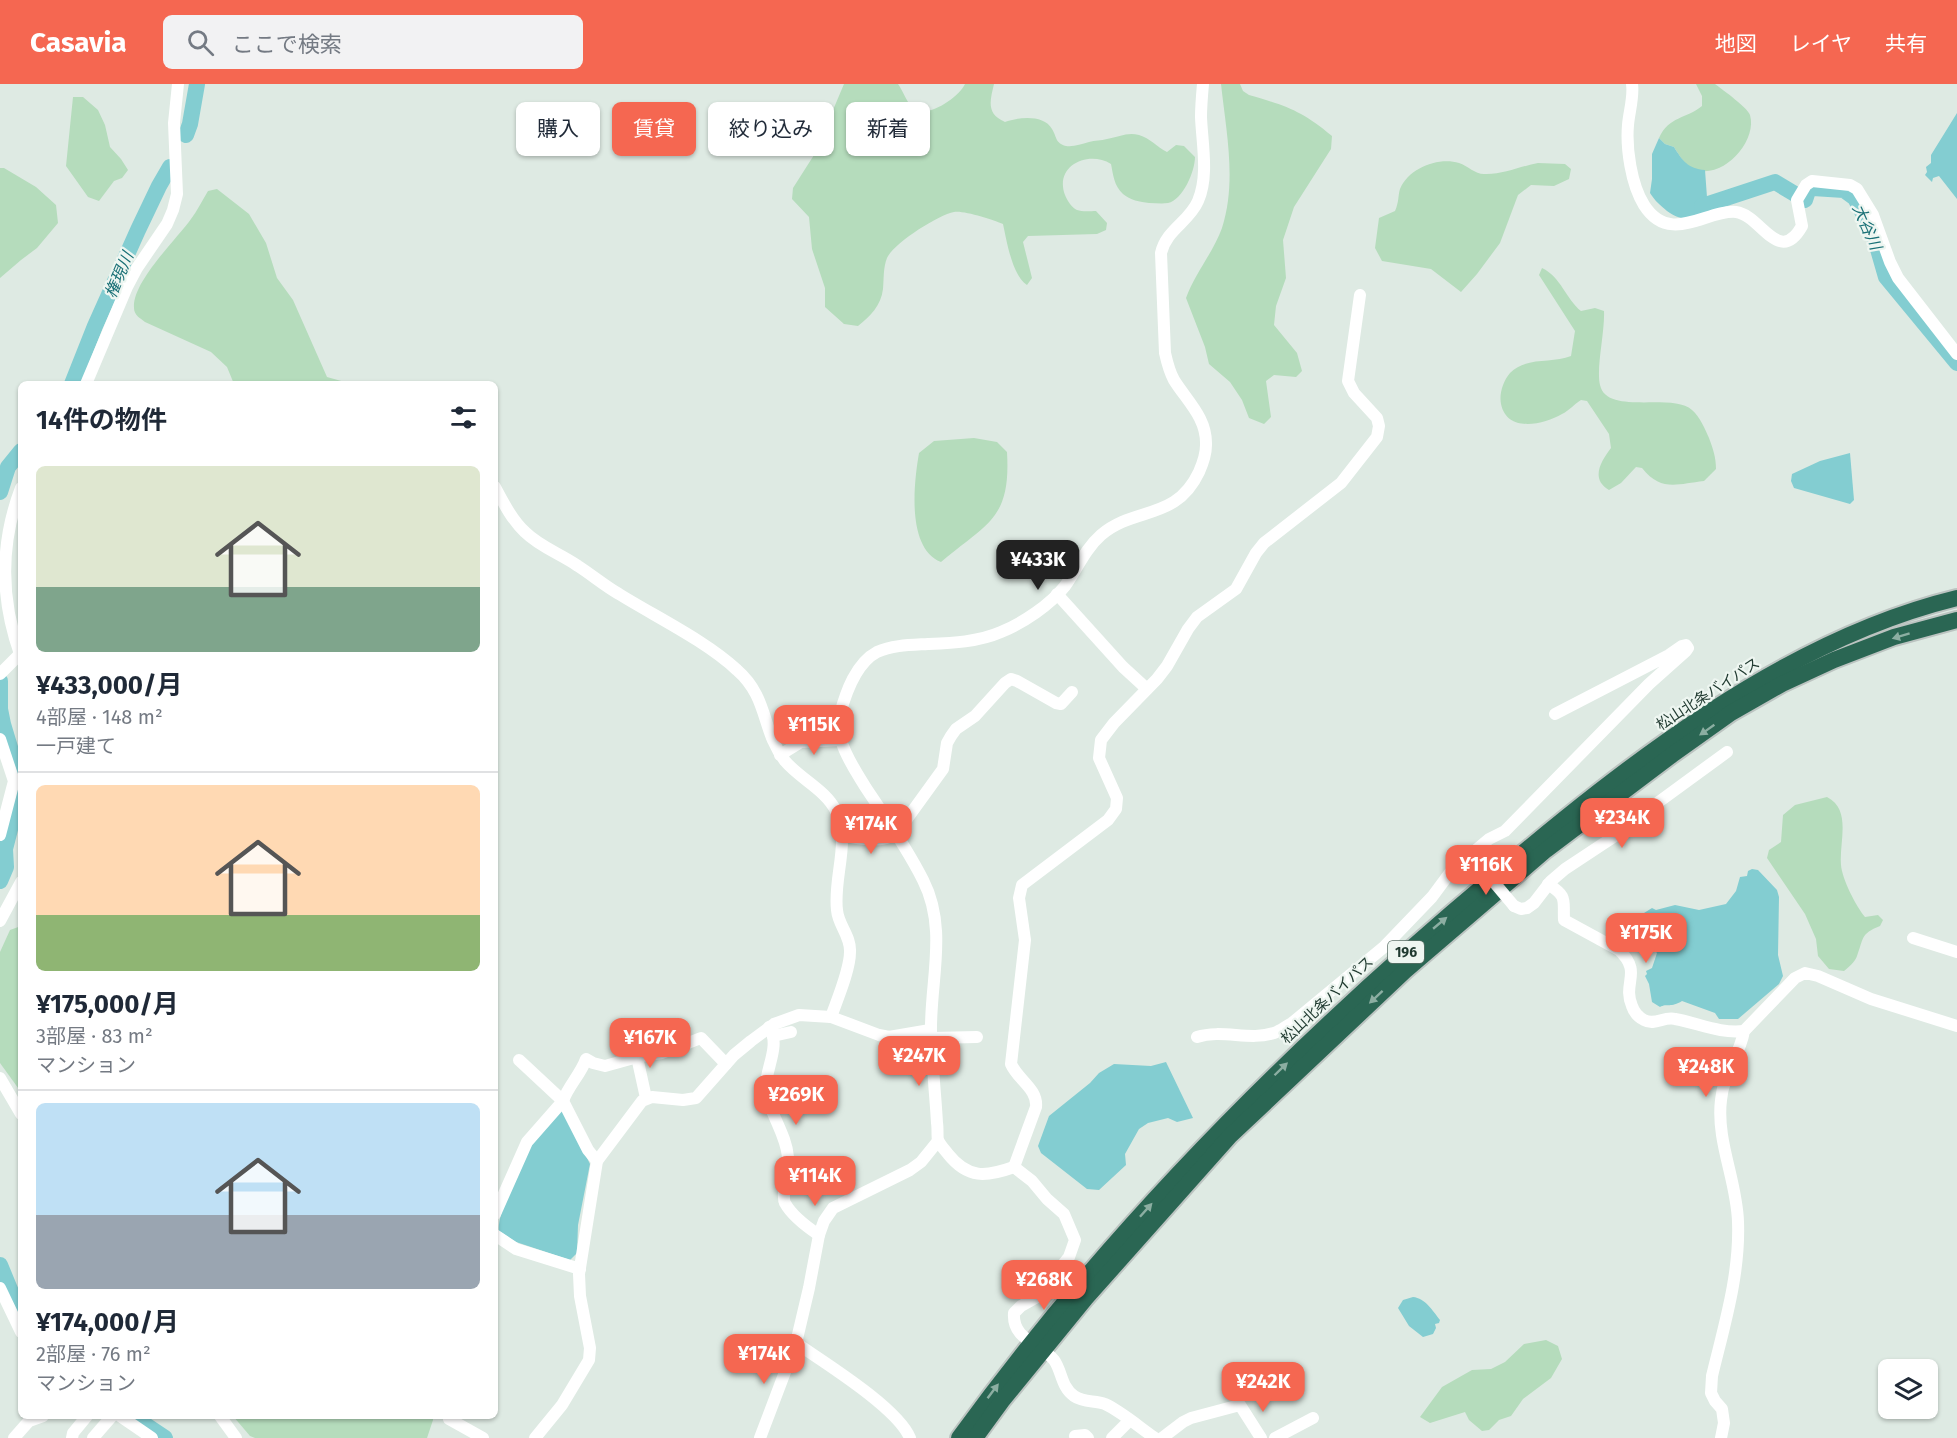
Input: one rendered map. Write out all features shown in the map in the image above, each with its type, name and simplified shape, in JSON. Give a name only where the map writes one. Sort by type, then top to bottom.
[{"type":"highway","name":"松山北条バイパス","points":[[959,1438],[1036,1347],[1121,1237],[1209,1142],[1281,1069],[1565,819],[1666,743],[1773,674],[1828,644],[1888,619],[1957,598]]},
{"type":"highway","name":"松山北条バイパス","points":[[1400,966],[1609,801],[1731,713],[1782,684],[1834,660],[1894,637],[1957,620]]},
{"type":"highway","name":"松山北条バイパス","points":[[975,1438],[1002,1401],[1036,1347]]},
{"type":"street","points":[[88,381],[127,287],[167,224],[173,210],[177,194],[174,123],[178,84]]},
{"type":"street","points":[[1014,1167],[988,1174],[965,1171],[938,1141],[931,1034],[935,981],[934,914],[925,882],[852,765],[841,740],[840,716],[857,671],[877,653],[902,645],[941,644],[985,638],[1017,624],[1064,587],[1093,543],[1104,532],[1123,521],[1174,503],[1195,480],[1204,461],[1206,432],[1199,415],[1174,380],[1166,359],[1161,260],[1163,244],[1168,235],[1187,218],[1199,198],[1203,172],[1201,115],[1203,84]]},
{"type":"street","points":[[1632,84],[1627,144],[1631,168],[1644,204],[1656,217],[1675,224],[1693,223],[1724,213],[1738,212],[1752,219],[1774,239],[1783,242],[1792,240],[1802,226],[1797,200],[1806,185],[1812,181],[1850,185],[1857,189],[1873,215],[1898,278],[1957,354]]},
{"type":"street","points":[[1014,1167],[1037,1099],[1011,1065],[1025,939],[1019,898],[1022,885],[1100,828],[1116,809],[1117,798],[1099,758],[1101,740],[1167,666],[1197,617],[1236,589],[1264,543],[1341,483],[1377,438],[1380,426],[1377,418],[1354,393],[1348,381],[1360,295]]},
{"type":"street","points":[[498,492],[519,526],[535,541],[577,565],[617,593],[718,655],[737,670],[759,698],[772,742],[780,755],[801,778],[832,803],[840,820],[841,835],[837,910],[849,940],[850,955],[831,1017]]},
{"type":"street","points":[[18,495],[10,515],[3,554],[3,598],[13,640],[18,649]]},
{"type":"street","points":[[1057,594],[1123,667],[1147,689]]},
{"type":"street","points":[[1197,1037],[1211,1034],[1274,1033],[1292,1023],[1384,947],[1432,897],[1452,870],[1489,839],[1505,831],[1688,648],[1686,645],[1682,646],[1555,714]]},
{"type":"street","points":[[0,674],[18,655]]},
{"type":"street","points":[[841,835],[874,840],[896,834],[943,769],[947,743],[956,729],[975,716],[1011,679],[1056,704],[1061,704],[1072,692]]},
{"type":"street","points":[[0,739],[17,780],[0,835]]},
{"type":"street","points":[[780,755],[801,742],[841,740]]},
{"type":"street","points":[[1472,854],[1514,906],[1521,909],[1527,908],[1534,903],[1548,884],[1588,852],[1627,828],[1727,752]]},
{"type":"street","points":[[1548,884],[1562,894],[1564,921],[1626,956],[1631,964],[1630,1000],[1637,1015],[1653,1023],[1669,1018],[1732,1032],[1744,1031]]},
{"type":"street","points":[[0,921],[18,888]]},
{"type":"street","points":[[0,905],[7,897],[15,894]]},
{"type":"street","points":[[1913,938],[1957,952]]},
{"type":"street","points":[[1384,947],[1400,966]]},
{"type":"street","points":[[1722,1438],[1724,1423],[1722,1409],[1714,1401],[1711,1393],[1712,1376],[1736,1267],[1738,1222],[1736,1199],[1720,1121],[1720,1100],[1744,1031],[1795,978],[1806,973],[1818,975],[1871,999],[1957,1026]]},
{"type":"street","points":[[819,1235],[790,1210],[783,1198],[788,1177],[786,1145],[774,1117],[766,1088],[771,1031],[774,1023],[800,1016],[831,1017],[879,1035],[931,1034],[977,1037]]},
{"type":"street","points":[[633,1031],[646,1098]]},
{"type":"street","points":[[535,1438],[562,1405],[590,1360],[590,1348],[580,1296],[580,1269],[597,1161],[646,1098],[683,1100],[696,1098],[726,1064],[771,1031],[791,1032]]},
{"type":"street","points":[[498,1207],[527,1142],[563,1101],[586,1059],[593,1064],[605,1066],[662,1053],[701,1038],[726,1064]]},
{"type":"street","points":[[519,1060],[563,1101],[588,1150],[597,1161]]},
{"type":"street","points":[[0,1078],[5,1097],[18,1111]]},
{"type":"street","points":[[759,1438],[796,1343],[824,1221],[833,1208],[910,1170],[921,1162],[938,1141]]},
{"type":"street","points":[[1014,1167],[1032,1181],[1064,1214],[1075,1240],[1070,1257],[1037,1297],[1014,1313],[1013,1323],[1017,1330],[1054,1360],[1071,1395],[1087,1402],[1103,1403],[1155,1438]]},
{"type":"street","points":[[498,1237],[516,1249],[580,1269]]},
{"type":"street","points":[[0,1288],[3,1302],[18,1327]]},
{"type":"street","points":[[796,1343],[869,1395],[903,1424],[910,1438]]},
{"type":"street","points":[[1161,1438],[1191,1418],[1240,1405],[1261,1438]]},
{"type":"street","points":[[15,1438],[28,1421],[34,1419]]},
{"type":"street","points":[[72,1438],[73,1433],[85,1419]]},
{"type":"street","points":[[93,1438],[109,1419]]},
{"type":"street","points":[[124,1419],[152,1438]]},
{"type":"street","points":[[222,1419],[236,1438]]},
{"type":"street","points":[[449,1419],[483,1438]]},
{"type":"street","points":[[1275,1438],[1313,1419]]},
{"type":"street","points":[[1113,1438],[1130,1421]]},
{"type":"street","points":[[1075,1436],[1085,1435],[1089,1438]]},
{"type":"green space","points":[[844,84],[898,84],[908,102],[846,102],[846,156],[930,156],[930,110],[950,100],[965,84],[994,84],[992,111],[1005,122],[1023,118],[1043,121],[1052,129],[1058,141],[1066,146],[1131,134],[1143,136],[1167,152],[1176,145],[1184,146],[1195,157],[1193,170],[1179,197],[1166,203],[1149,203],[1129,198],[1120,191],[1113,176],[1111,164],[1093,159],[1075,163],[1064,176],[1063,185],[1066,197],[1077,210],[1096,211],[1107,223],[1106,230],[1097,234],[1028,236],[1023,242],[1032,278],[1027,285],[1017,274],[1008,249],[1003,224],[964,212],[947,214],[917,230],[891,252],[887,258],[882,295],[877,306],[858,326],[844,324],[825,307],[825,288],[812,249],[809,217],[792,199],[793,188],[813,156],[834,156],[834,108]]},
{"type":"green space","points":[[1221,84],[1240,84],[1243,91],[1249,95],[1294,110],[1332,136],[1331,149],[1294,207],[1283,240],[1286,278],[1276,306],[1274,325],[1297,353],[1302,371],[1296,377],[1274,375],[1266,381],[1271,417],[1264,424],[1249,418],[1242,400],[1230,382],[1209,364],[1205,347],[1186,298],[1222,228],[1229,193],[1229,156]]},
{"type":"green space","points":[[1696,84],[1715,84],[1750,115],[1751,126],[1743,148],[1725,165],[1714,170],[1703,171],[1692,168],[1684,162],[1674,147],[1665,144],[1659,138],[1673,122],[1702,106],[1702,96]]},
{"type":"green space","points":[[73,97],[83,97],[98,110],[105,125],[110,147],[128,170],[122,178],[114,181],[99,201],[88,197],[66,166]]},
{"type":"green space","points":[[1451,162],[1462,164],[1478,173],[1491,174],[1538,163],[1565,164],[1571,169],[1569,179],[1554,186],[1531,185],[1518,195],[1500,243],[1461,292],[1431,269],[1382,261],[1375,248],[1379,218],[1395,211],[1400,189],[1410,175],[1417,170],[1433,163]]},
{"type":"green space","points":[[0,168],[4,168],[36,187],[56,205],[58,223],[37,248],[0,278]]},
{"type":"green space","points":[[217,189],[249,214],[266,243],[277,278],[293,300],[327,377],[341,381],[233,381],[227,367],[211,352],[145,322],[136,314],[135,298],[147,274],[191,219],[208,191]]},
{"type":"green space","points":[[1542,268],[1559,282],[1581,311],[1595,308],[1604,311],[1599,378],[1605,394],[1627,402],[1683,405],[1697,416],[1713,449],[1716,469],[1704,481],[1670,485],[1656,481],[1642,468],[1636,467],[1621,483],[1609,490],[1600,481],[1599,470],[1611,448],[1609,434],[1587,401],[1581,400],[1565,413],[1536,423],[1518,423],[1505,413],[1501,404],[1501,392],[1510,373],[1524,364],[1571,356],[1575,331],[1539,275]]},
{"type":"green space","points":[[974,438],[997,442],[1007,452],[1005,492],[993,518],[941,562],[930,554],[922,543],[917,529],[915,480],[919,453],[934,441]]},
{"type":"green space","points":[[1827,797],[1835,803],[1842,818],[1841,865],[1850,892],[1865,917],[1878,915],[1883,920],[1880,926],[1866,934],[1855,960],[1844,971],[1829,969],[1818,956],[1816,939],[1805,914],[1767,858],[1769,850],[1781,842],[1783,815],[1795,805]]},
{"type":"green space","points":[[18,927],[18,1088],[0,1063],[0,952],[10,930]]},
{"type":"green space","points":[[1546,1340],[1558,1346],[1562,1359],[1551,1378],[1523,1399],[1511,1416],[1499,1420],[1489,1430],[1482,1431],[1469,1420],[1465,1412],[1430,1423],[1420,1417],[1442,1387],[1472,1370],[1491,1369],[1505,1362],[1524,1344]]},
{"type":"green space","points":[[236,1419],[433,1419],[427,1438],[255,1438],[250,1436]]},
{"type":"water","points":[[1957,113],[1957,199],[1939,176],[1933,178],[1932,182],[1925,175],[1926,167],[1931,163],[1931,155]]},
{"type":"water","points":[[1659,138],[1665,144],[1674,147],[1690,166],[1705,170],[1708,211],[1692,217],[1678,217],[1667,211],[1652,196],[1650,193],[1652,154]]},
{"type":"water","points":[[1850,453],[1854,500],[1850,504],[1794,488],[1791,481],[1792,474],[1820,461]]},
{"type":"water","points":[[1758,870],[1777,890],[1779,897],[1778,955],[1783,976],[1779,984],[1738,1019],[1719,1019],[1715,1013],[1682,1001],[1660,1007],[1652,1002],[1645,976],[1646,971],[1652,968],[1657,953],[1651,946],[1645,945],[1641,950],[1631,935],[1636,918],[1652,908],[1656,910],[1675,905],[1699,910],[1726,904],[1736,891],[1740,877],[1747,876],[1748,871]]},
{"type":"water","points":[[1166,1062],[1193,1118],[1177,1122],[1168,1118],[1148,1123],[1139,1129],[1125,1154],[1126,1165],[1099,1190],[1087,1189],[1041,1153],[1038,1146],[1049,1116],[1099,1073],[1114,1064],[1151,1066]]},
{"type":"water","points":[[559,1110],[564,1111],[590,1164],[578,1225],[577,1253],[570,1260],[516,1242],[499,1231],[501,1214],[521,1164],[533,1142]]},
{"type":"water","points":[[1413,1297],[1425,1302],[1440,1320],[1435,1324],[1433,1334],[1423,1337],[1409,1326],[1398,1308],[1403,1300]]},
{"type":"waterway","name":"権現川","points":[[186,135],[197,84]]},
{"type":"waterway","name":"権現川","points":[[73,381],[138,230],[170,167]]},
{"type":"waterway","name":"大谷川","points":[[1702,206],[1775,182],[1805,200],[1808,191],[1813,188],[1844,190],[1855,198],[1873,232],[1886,277],[1957,363]]},
{"type":"waterway","name":"権現川","points":[[0,492],[8,467],[18,455]]},
{"type":"waterway","name":"権現川","points":[[0,681],[0,709],[18,774]]},
{"type":"waterway","name":"権現川","points":[[0,881],[6,867],[5,849],[18,798]]},
{"type":"waterway","name":"権現川","points":[[0,1265],[18,1309]]},
{"type":"waterway","name":"権現川","points":[[136,1419],[165,1438]]}]
